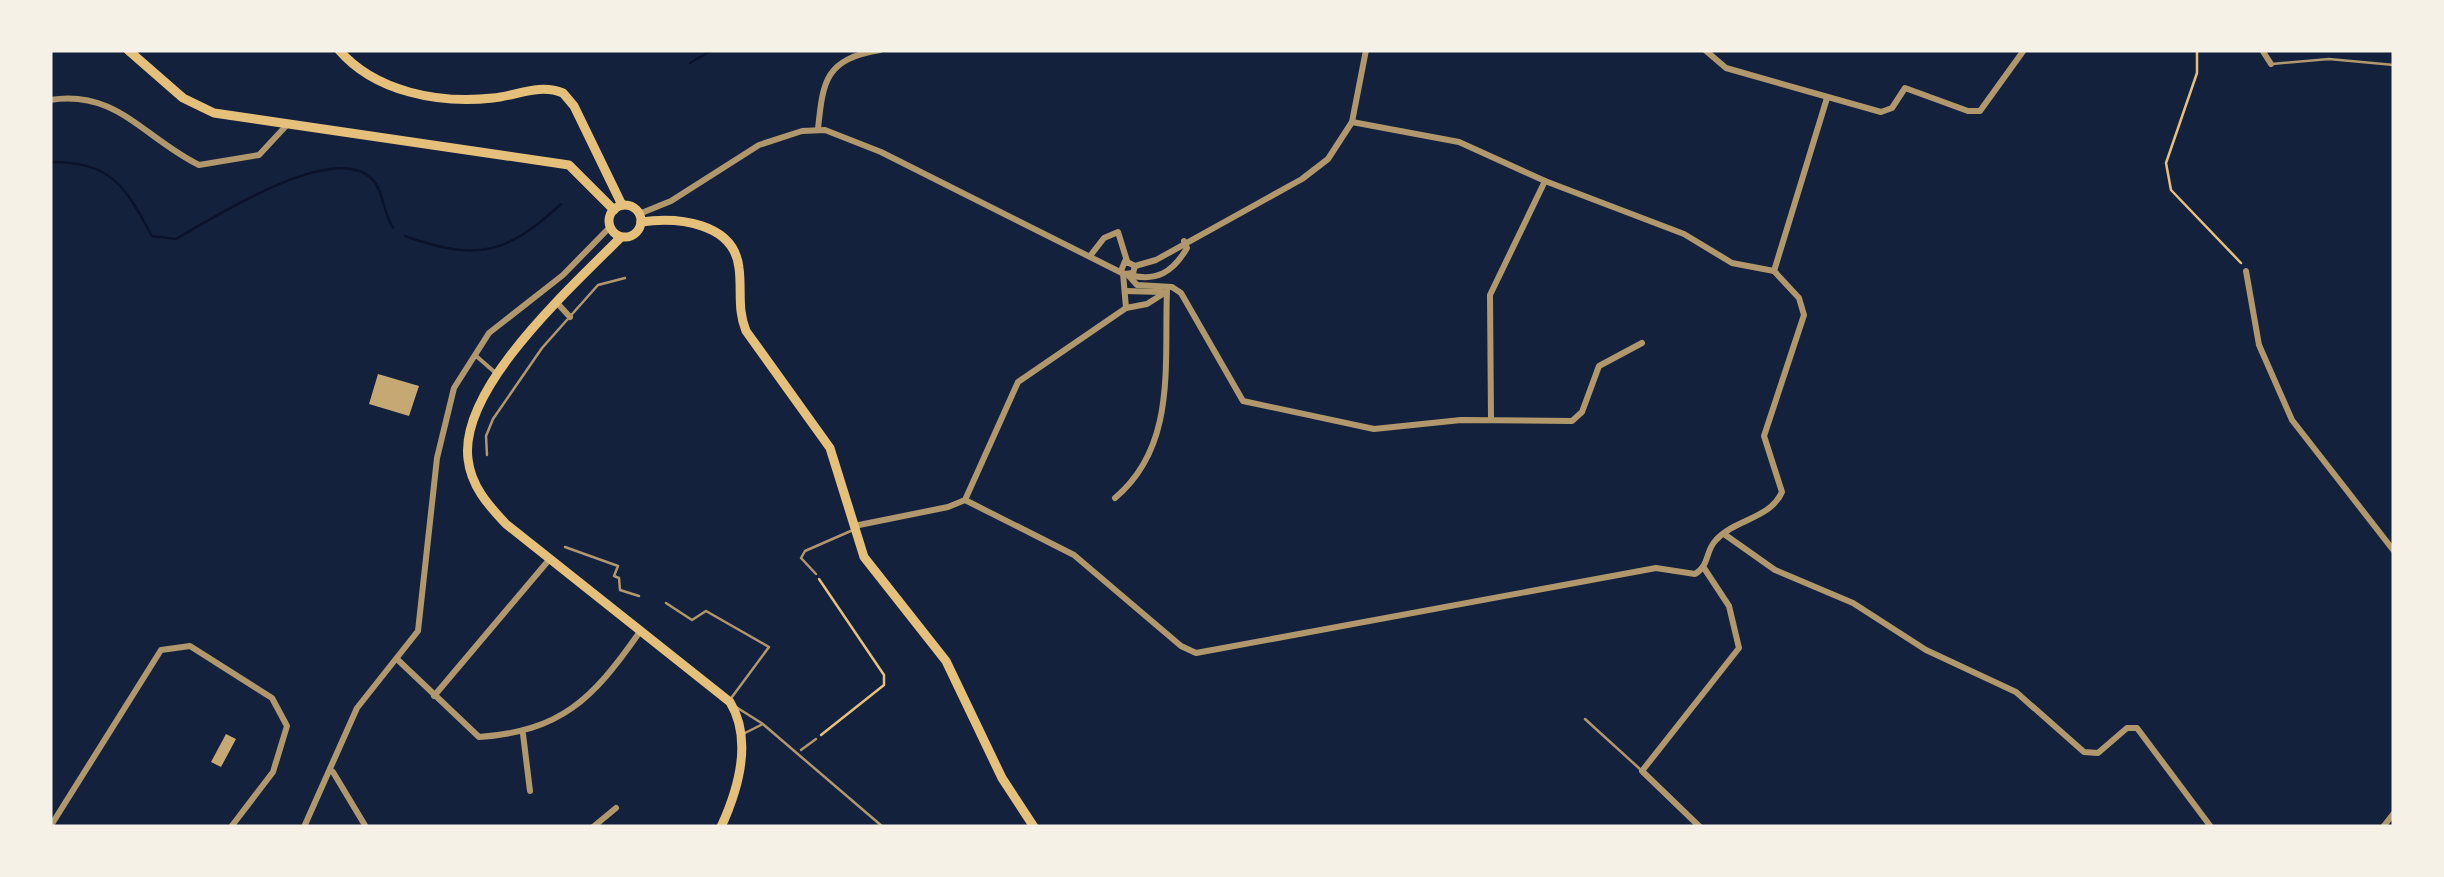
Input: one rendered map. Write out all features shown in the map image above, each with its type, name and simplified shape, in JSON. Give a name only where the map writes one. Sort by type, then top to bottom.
[{"type":"main road","points":[[128,50],[176,94],[202,109],[285,127],[569,165],[618,208],[640,218],[693,224],[718,234],[734,249],[744,327],[830,448],[854,528],[871,568],[950,666],[995,765],[1034,827]]},
{"type":"main road","points":[[339,50],[370,78],[403,90],[482,99],[540,89],[563,93],[574,106],[618,208],[610,226],[621,237]]},
{"type":"main road","points":[[640,218],[634,234],[621,237],[498,374],[469,427],[470,469],[485,502],[548,561],[730,702],[741,738],[741,764],[721,827]]},
{"type":"street","points":[[818,129],[820,96],[829,74],[850,58],[880,50]]},
{"type":"street","points":[[1131,263],[1160,258],[1185,245],[1212,226],[1310,174],[1336,151],[1352,122],[1366,50]]},
{"type":"street","points":[[1705,50],[1726,68],[1767,76],[1826,98],[1886,112],[1902,90],[1909,88],[1977,112],[2024,50]]},
{"type":"street","points":[[2262,50],[2270,64]]},
{"type":"street","points":[[1774,271],[1826,98]]},
{"type":"street","points":[[50,100],[100,100],[199,165],[259,156],[285,127]]},
{"type":"street","points":[[965,500],[1074,556],[1185,649],[1196,653],[1656,568],[1689,574],[1704,568],[1714,542],[1771,508],[1782,492],[1764,436],[1804,315],[1799,298],[1774,271],[1732,263],[1684,234],[1546,182],[1456,141],[1352,122]]},
{"type":"street","points":[[640,218],[751,149],[818,129],[844,135],[1090,256],[1144,288],[1172,290],[1187,300],[1236,393],[1251,405],[1374,430],[1491,420],[1577,418],[1600,366],[1642,344]]},
{"type":"street","points":[[1491,420],[1490,291],[1546,182]]},
{"type":"street","points":[[304,827],[360,702],[418,631],[437,458],[454,388],[490,333],[563,275],[610,226]]},
{"type":"street","points":[[1090,256],[1104,238],[1118,232],[1131,263]]},
{"type":"street","points":[[1125,274],[1141,277],[1168,272],[1185,245]]},
{"type":"street","points":[[1126,308],[1125,274],[1131,263]]},
{"type":"street","points":[[1125,274],[1131,263]]},
{"type":"street","points":[[2246,272],[2259,345],[2292,420],[2394,550]]},
{"type":"street","points":[[1124,290],[1140,294],[1172,290]]},
{"type":"street","points":[[854,528],[948,508],[965,500],[1018,382],[1126,308],[1147,304],[1172,290]]},
{"type":"street","points":[[1116,498],[1144,469],[1162,424],[1172,290]]},
{"type":"street","points":[[558,304],[570,317]]},
{"type":"street","points":[[475,355],[498,374]]},
{"type":"street","points":[[1724,534],[1775,570],[1853,603],[1926,650],[2016,692],[2086,753],[2101,751],[2126,728],[2137,728],[2211,827]]},
{"type":"street","points":[[434,696],[548,561]]},
{"type":"street","points":[[1700,827],[1642,771],[1739,648],[1727,602],[1704,568]]},
{"type":"street","points":[[398,660],[478,737],[523,734],[569,714],[639,634]]},
{"type":"street","points":[[50,827],[162,650],[190,646],[272,698],[286,726],[273,772],[231,827]]},
{"type":"street","points":[[523,734],[530,791]]},
{"type":"street","points":[[332,771],[366,827]]},
{"type":"street","points":[[593,827],[616,808]]},
{"type":"street","points":[[2382,827],[2394,813]]},
{"type":"lane","points":[[2270,64],[2329,59],[2394,64]]},
{"type":"lane","points":[[488,455],[486,436],[493,419],[542,348],[598,285],[625,278]]},
{"type":"lane","points":[[816,574],[801,558],[805,552],[854,528]]},
{"type":"lane","points":[[565,547],[618,566],[614,576],[619,578],[620,590],[640,596]]},
{"type":"lane","points":[[666,603],[692,620],[706,610],[719,614],[769,647],[730,702],[800,751],[884,827]]},
{"type":"lane","points":[[1585,720],[1642,771]]},
{"type":"lane","points":[[741,738],[750,728],[762,724]]},
{"type":"lane","points":[[800,751],[816,739]]},
{"type":"path","points":[[2197,50],[2196,74],[2166,163],[2166,178],[2171,190],[2235,253],[2246,272]]},
{"type":"path","points":[[816,574],[884,675],[884,685],[816,739]]},
{"type":"building","points":[[378,374],[419,386],[409,416],[369,404]]},
{"type":"building","points":[[226,734],[236,739],[221,767],[211,762]]},
{"type":"waterway","points":[[690,63],[712,50]]},
{"type":"waterway","points":[[50,162],[103,172],[134,204],[152,236],[176,239],[276,185],[336,168],[359,171],[376,184],[393,228]]},
{"type":"waterway","points":[[405,236],[452,249],[490,248],[524,234],[561,204]]}]
